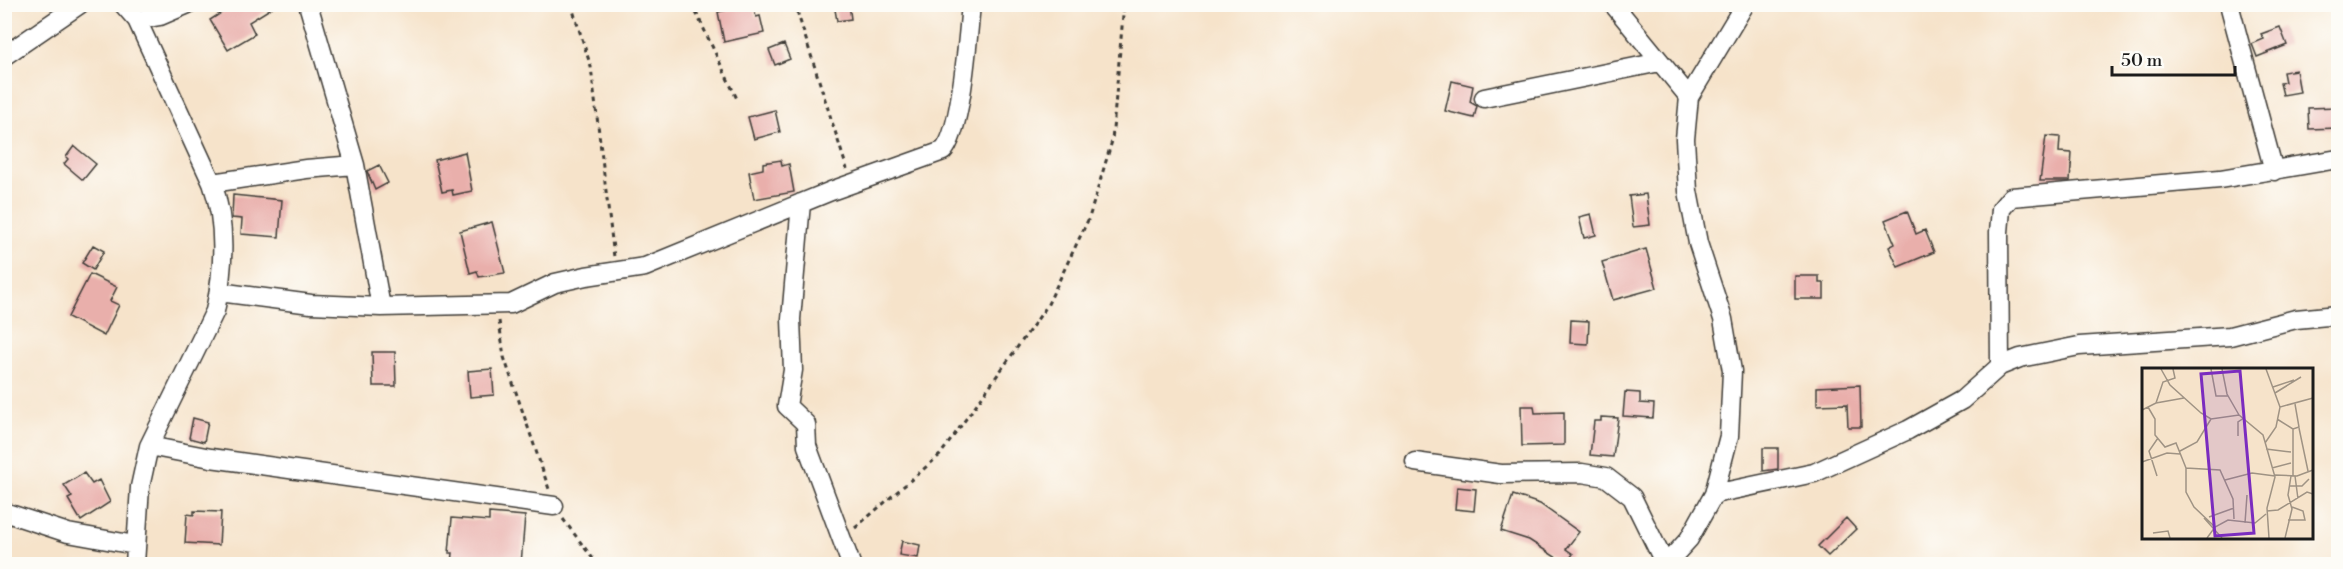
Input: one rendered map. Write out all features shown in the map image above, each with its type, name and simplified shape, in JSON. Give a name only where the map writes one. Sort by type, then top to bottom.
[{"type":"street","points":[[4,56],[80,4]]},
{"type":"street","points":[[123,4],[137,20],[212,183],[220,206],[223,236],[219,292],[214,311],[149,446],[140,487],[135,564]]},
{"type":"street","points":[[137,20],[160,16],[188,4]]},
{"type":"street","points":[[308,4],[355,165],[381,307]]},
{"type":"street","points":[[219,292],[311,304],[381,307],[511,304],[555,283],[645,267],[801,203],[925,159],[946,148],[958,108],[972,4]]},
{"type":"street","points":[[1613,4],[1689,97]]},
{"type":"street","points":[[1415,462],[1501,474],[1582,473],[1606,477],[1632,497],[1666,564],[1689,538],[1714,494],[1729,436],[1732,371],[1723,319],[1698,243],[1688,191],[1684,139],[1689,97],[1745,4]]},
{"type":"street","points":[[2229,4],[2274,171]]},
{"type":"street","points":[[1484,98],[1660,62]]},
{"type":"street","points":[[2000,366],[1999,232],[2001,209],[2011,197],[2220,179],[2338,159]]},
{"type":"street","points":[[212,183],[306,169],[355,165]]},
{"type":"street","points":[[801,203],[791,319],[793,370],[787,406],[806,424],[807,446],[851,564]]},
{"type":"street","points":[[1714,494],[1763,486],[1823,469],[1908,430],[1962,400],[2000,366],[2020,358],[2079,345],[2230,336],[2296,319],[2338,315]]},
{"type":"street","points":[[149,446],[212,458],[554,506]]},
{"type":"street","points":[[4,512],[68,533],[135,545]]},
{"type":"path","points":[[571,4],[591,66],[616,273]]},
{"type":"path","points":[[706,4],[694,6],[738,101]]},
{"type":"path","points":[[792,4],[797,11],[852,185]]},
{"type":"path","points":[[843,538],[940,455],[1047,306],[1089,218],[1112,141],[1124,4]]},
{"type":"path","points":[[497,304],[504,357],[554,506],[597,564]]},
{"type":"building","points":[[235,4],[278,4],[249,22],[255,34],[228,50],[210,20]]},
{"type":"building","points":[[753,4],[756,17],[760,16],[764,33],[724,42],[718,12]]},
{"type":"building","points":[[834,4],[849,4],[851,19],[837,21]]},
{"type":"building","points":[[2280,27],[2287,45],[2257,57],[2252,44],[2264,39],[2261,34]]},
{"type":"building","points":[[784,44],[790,59],[775,65],[769,50]]},
{"type":"building","points":[[2296,70],[2300,92],[2283,95],[2280,83],[2285,82],[2283,72]]},
{"type":"building","points":[[1452,81],[1473,86],[1470,102],[1477,106],[1474,118],[1445,111]]},
{"type":"building","points":[[2338,107],[2338,128],[2309,129],[2308,108]]},
{"type":"building","points":[[775,110],[780,132],[754,139],[748,117]]},
{"type":"building","points":[[2046,136],[2060,137],[2059,152],[2072,153],[2070,181],[2040,181]]},
{"type":"building","points":[[74,146],[96,164],[83,180],[64,164]]},
{"type":"building","points":[[465,152],[472,191],[453,195],[452,190],[442,192],[435,160]]},
{"type":"building","points":[[781,160],[782,166],[789,164],[794,192],[754,199],[749,172],[763,169],[763,163]]},
{"type":"building","points":[[379,165],[388,183],[375,190],[367,171]]},
{"type":"building","points":[[1646,194],[1650,225],[1633,227],[1629,196]]},
{"type":"building","points":[[233,195],[282,200],[279,237],[241,234],[242,219],[232,218]]},
{"type":"building","points":[[1907,211],[1916,234],[1925,230],[1934,252],[1898,267],[1889,247],[1895,244],[1885,220]]},
{"type":"building","points":[[1591,214],[1596,235],[1584,238],[1579,217]]},
{"type":"building","points":[[492,222],[505,273],[479,277],[477,271],[470,273],[460,231]]},
{"type":"building","points":[[93,245],[104,251],[93,270],[82,263]]},
{"type":"building","points":[[1646,249],[1657,288],[1613,300],[1602,262]]},
{"type":"building","points":[[90,274],[117,287],[110,301],[119,305],[104,336],[68,317]]},
{"type":"building","points":[[1795,276],[1819,276],[1819,283],[1824,283],[1824,299],[1795,299]]},
{"type":"building","points":[[1571,320],[1589,321],[1588,344],[1570,343]]},
{"type":"building","points":[[372,352],[395,352],[396,386],[373,386]]},
{"type":"building","points":[[492,369],[494,395],[470,397],[468,371]]},
{"type":"building","points":[[1860,385],[1861,427],[1848,427],[1847,404],[1817,405],[1817,387]]},
{"type":"building","points":[[1625,392],[1640,393],[1640,403],[1654,404],[1653,418],[1623,416]]},
{"type":"building","points":[[1521,406],[1534,406],[1535,413],[1564,412],[1564,445],[1522,446]]},
{"type":"building","points":[[1601,417],[1618,418],[1613,457],[1590,455],[1594,421],[1601,421]]},
{"type":"building","points":[[193,418],[208,422],[204,442],[189,438]]},
{"type":"building","points":[[1763,448],[1778,448],[1778,469],[1763,471]]},
{"type":"building","points":[[84,473],[92,484],[99,480],[110,502],[81,521],[68,499],[72,497],[64,485]]},
{"type":"building","points":[[1457,487],[1476,489],[1474,511],[1455,509]]},
{"type":"building","points":[[1513,495],[1540,504],[1579,532],[1566,549],[1573,554],[1566,564],[1529,540],[1501,531]]},
{"type":"building","points":[[194,511],[221,512],[219,545],[185,543],[187,514],[194,515]]},
{"type":"building","points":[[489,513],[525,516],[521,564],[452,564],[453,553],[449,553],[452,518],[489,521]]},
{"type":"building","points":[[1846,518],[1856,529],[1828,556],[1818,546]]},
{"type":"building","points":[[902,541],[920,545],[918,558],[899,555]]}]
